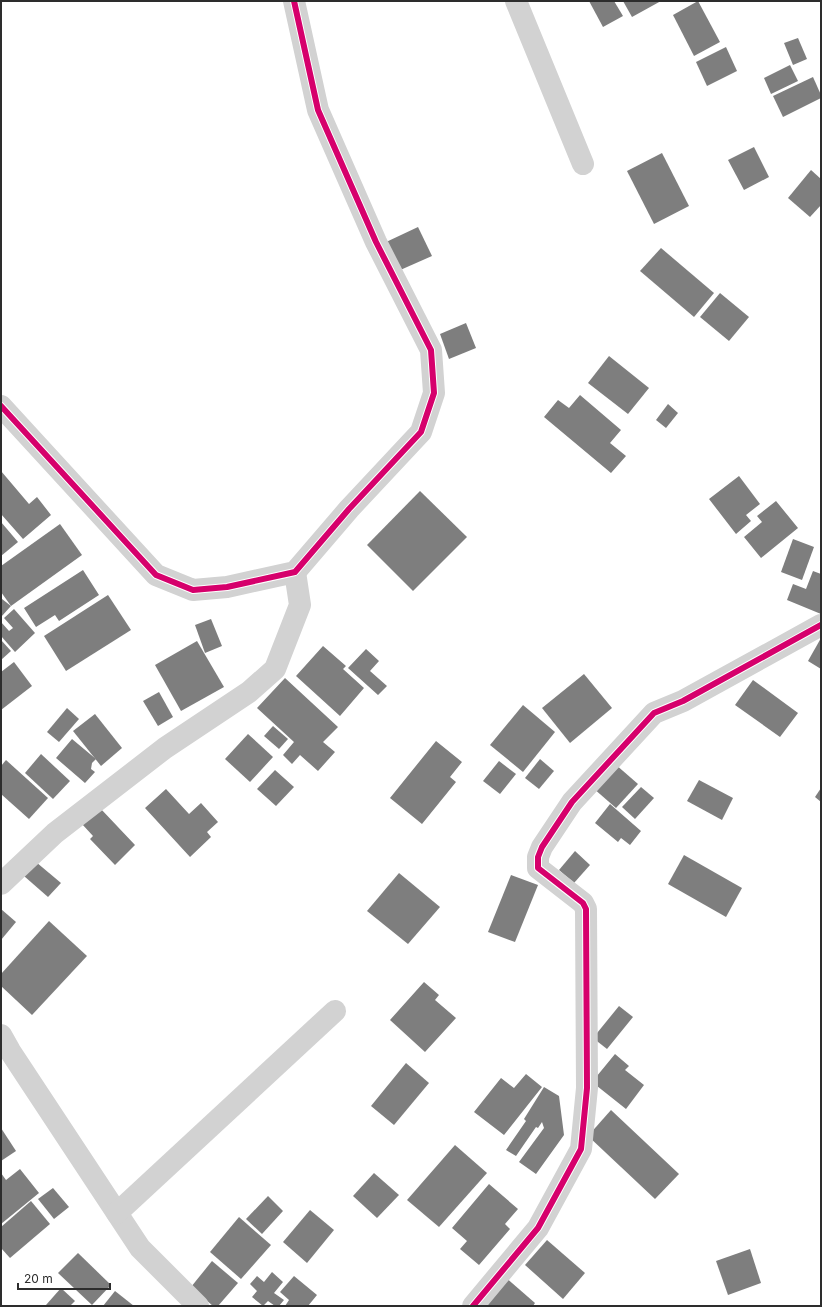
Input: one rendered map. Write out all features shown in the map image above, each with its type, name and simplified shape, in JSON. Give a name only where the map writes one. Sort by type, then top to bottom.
[{"type":"street","points":[[1,406],[156,575],[193,590],[227,588],[295,572],[349,509],[421,432],[434,393],[431,350],[376,242],[318,110],[294,1]]},
{"type":"street","points":[[516,1],[583,164]]},
{"type":"street","points":[[1,884],[55,833],[165,748],[248,692],[276,668],[300,605],[295,572]]},
{"type":"street","points":[[473,1306],[538,1228],[581,1149],[587,1088],[586,909],[583,903],[538,868],[538,857],[542,847],[572,802],[654,713],[683,701],[821,625]]},
{"type":"street","points":[[117,1213],[335,1012]]},
{"type":"street","points":[[4,1048],[140,1248],[198,1306]]},
{"type":"building","points":[[589,1],[614,1],[623,16],[603,27]]},
{"type":"building","points":[[623,1],[661,1],[632,17]]},
{"type":"building","points":[[698,1],[720,42],[694,56],[673,15]]},
{"type":"building","points":[[798,38],[807,59],[793,65],[784,43]]},
{"type":"building","points":[[726,47],[737,71],[707,86],[696,62]]},
{"type":"building","points":[[790,65],[798,81],[771,94],[764,78]]},
{"type":"building","points":[[813,77],[821,98],[783,117],[773,96]]},
{"type":"building","points":[[754,147],[769,177],[744,190],[728,160]]},
{"type":"building","points":[[662,153],[689,206],[654,224],[627,171]]},
{"type":"building","points":[[811,170],[821,179],[821,205],[810,217],[788,198]]},
{"type":"building","points":[[418,227],[432,256],[398,271],[384,243]]},
{"type":"building","points":[[661,248],[714,293],[694,317],[640,271]]},
{"type":"building","points":[[720,293],[749,317],[729,341],[700,317]]},
{"type":"building","points":[[466,323],[476,348],[449,359],[440,334]]},
{"type":"building","points":[[609,356],[649,388],[628,414],[588,383]]},
{"type":"building","points":[[580,395],[621,430],[610,443],[626,456],[611,473],[544,417],[558,400],[569,408]]},
{"type":"building","points":[[668,404],[678,413],[666,428],[656,420]]},
{"type":"building","points":[[1,471],[29,504],[37,497],[51,515],[23,539],[1,514]]},
{"type":"building","points":[[739,476],[760,504],[746,515],[751,521],[736,534],[709,499]]},
{"type":"building","points":[[420,491],[467,537],[413,591],[367,545]]},
{"type":"building","points":[[776,501],[798,528],[761,558],[744,537],[762,522],[757,516]]},
{"type":"building","points":[[1,522],[18,542],[1,556]]},
{"type":"building","points":[[60,524],[82,555],[11,606],[1,592],[1,566]]},
{"type":"building","points":[[793,539],[814,547],[802,580],[781,572]]},
{"type":"building","points":[[83,570],[99,595],[59,621],[55,615],[36,627],[24,608]]},
{"type":"building","points":[[813,571],[821,574],[821,614],[787,600],[793,584],[806,589]]},
{"type":"building","points":[[108,595],[131,630],[66,671],[44,636]]},
{"type":"building","points":[[2,599],[11,606],[1,617],[1,600]]},
{"type":"building","points":[[14,609],[35,633],[15,652],[1,636],[1,622],[9,631],[13,628],[4,618]]},
{"type":"building","points":[[211,619],[222,646],[205,653],[195,625]]},
{"type":"building","points":[[821,638],[821,669],[808,661]]},
{"type":"building","points":[[1,640],[11,651],[1,660]]},
{"type":"building","points":[[197,641],[224,687],[181,711],[155,665]]},
{"type":"building","points":[[323,646],[346,666],[343,669],[364,688],[340,716],[296,676]]},
{"type":"building","points":[[366,649],[379,661],[370,671],[387,686],[378,695],[348,668]]},
{"type":"building","points":[[14,662],[32,686],[1,710],[1,672]]},
{"type":"building","points":[[584,674],[612,708],[570,743],[542,708]]},
{"type":"building","points":[[285,678],[338,727],[323,742],[335,752],[318,771],[300,755],[292,764],[283,755],[294,742],[257,708]]},
{"type":"building","points":[[753,680],[798,713],[780,737],[735,705]]},
{"type":"building","points":[[159,692],[173,717],[158,726],[143,701]]},
{"type":"building","points":[[523,705],[555,732],[523,772],[490,745]]},
{"type":"building","points":[[67,708],[79,719],[59,742],[47,732]]},
{"type":"building","points":[[95,714],[122,748],[101,766],[73,731]]},
{"type":"building","points":[[273,726],[288,739],[279,749],[264,736]]},
{"type":"building","points":[[248,734],[273,757],[250,782],[225,759]]},
{"type":"building","points":[[72,739],[96,759],[92,763],[91,769],[95,772],[85,783],[56,758]]},
{"type":"building","points":[[436,741],[462,762],[450,777],[456,782],[422,824],[390,798]]},
{"type":"building","points":[[41,754],[70,781],[53,799],[25,773]]},
{"type":"building","points":[[540,759],[554,771],[539,789],[525,778]]},
{"type":"building","points":[[6,760],[48,798],[29,819],[1,794],[1,766]]},
{"type":"building","points":[[499,761],[516,774],[500,794],[483,781]]},
{"type":"building","points":[[615,764],[638,784],[616,808],[593,788]]},
{"type":"building","points":[[275,770],[294,787],[276,806],[257,789]]},
{"type":"building","points":[[699,780],[733,798],[722,820],[687,801]]},
{"type":"building","points":[[641,787],[654,798],[635,819],[622,807]]},
{"type":"building","points":[[821,788],[821,802],[815,797]]},
{"type":"building","points":[[166,789],[189,814],[201,803],[218,822],[207,832],[211,837],[190,857],[145,808]]},
{"type":"building","points":[[610,804],[641,831],[630,845],[621,838],[618,842],[595,823]]},
{"type":"building","points":[[100,808],[135,845],[115,865],[90,839],[93,836],[82,824]]},
{"type":"building","points":[[575,851],[590,865],[574,883],[559,870]]},
{"type":"building","points":[[684,855],[742,888],[726,917],[668,884]]},
{"type":"building","points":[[36,862],[61,883],[48,897],[24,876]]},
{"type":"building","points":[[399,873],[440,907],[408,944],[367,911]]},
{"type":"building","points":[[511,875],[538,885],[515,942],[488,932]]},
{"type":"building","points":[[1,909],[16,922],[1,940]]},
{"type":"building","points":[[49,921],[87,956],[32,1015],[1,986],[1,974]]},
{"type":"building","points":[[424,982],[439,995],[435,1000],[456,1018],[425,1052],[390,1020]]},
{"type":"building","points":[[619,1006],[633,1017],[607,1049],[593,1038]]},
{"type":"building","points":[[615,1054],[629,1066],[625,1070],[644,1085],[626,1109],[592,1082]]},
{"type":"building","points":[[406,1063],[429,1083],[394,1125],[371,1106]]},
{"type":"building","points":[[526,1074],[542,1087],[504,1135],[474,1112],[501,1078],[514,1088]]},
{"type":"building","points":[[544,1087],[559,1096],[564,1135],[536,1174],[519,1162],[544,1128],[542,1122],[538,1128],[536,1127],[516,1156],[506,1150],[526,1121],[524,1119]]},
{"type":"building","points":[[611,1110],[679,1174],[655,1199],[588,1136]]},
{"type":"building","points":[[1,1128],[16,1151],[1,1161]]},
{"type":"building","points":[[455,1145],[487,1173],[439,1227],[407,1200]]},
{"type":"building","points":[[20,1169],[39,1193],[1,1224],[1,1173],[6,1180]]},
{"type":"building","points":[[374,1173],[399,1195],[377,1218],[353,1196]]},
{"type":"building","points":[[489,1184],[518,1209],[505,1224],[510,1229],[479,1265],[460,1249],[467,1241],[452,1228]]},
{"type":"building","points":[[53,1188],[69,1207],[54,1219],[38,1199]]},
{"type":"building","points":[[268,1196],[283,1211],[262,1234],[246,1219]]},
{"type":"building","points":[[31,1201],[50,1224],[10,1258],[1,1248],[1,1227]]},
{"type":"building","points":[[310,1210],[334,1230],[307,1263],[283,1242]]},
{"type":"building","points":[[239,1217],[271,1245],[241,1279],[210,1252]]},
{"type":"building","points":[[547,1240],[585,1273],[563,1299],[525,1265]]},
{"type":"building","points":[[750,1249],[761,1283],[728,1295],[716,1261]]},
{"type":"building","points":[[78,1253],[111,1285],[92,1305],[58,1273]]},
{"type":"building","points":[[212,1261],[238,1283],[218,1306],[213,1306],[191,1287]]},
{"type":"building","points":[[272,1272],[283,1282],[274,1293],[284,1300],[279,1306],[275,1306],[268,1301],[263,1306],[252,1297],[257,1291],[250,1284],[257,1276],[264,1282]]},
{"type":"building","points":[[294,1276],[317,1295],[308,1306],[285,1306],[289,1300],[280,1292]]},
{"type":"building","points":[[504,1276],[535,1303],[533,1306],[487,1306],[482,1302]]},
{"type":"building","points":[[61,1288],[75,1301],[70,1306],[46,1305]]},
{"type":"building","points":[[115,1291],[134,1306],[103,1306]]},
{"type":"cycle path","points":[[1,406],[156,575],[193,590],[227,587],[295,572],[349,509],[421,432],[434,393],[431,350],[376,242],[318,110],[294,1]]},
{"type":"cycle path","points":[[473,1306],[538,1228],[581,1149],[587,1088],[586,909],[583,903],[538,868],[538,857],[542,847],[572,802],[654,713],[683,701],[821,625]]}]
